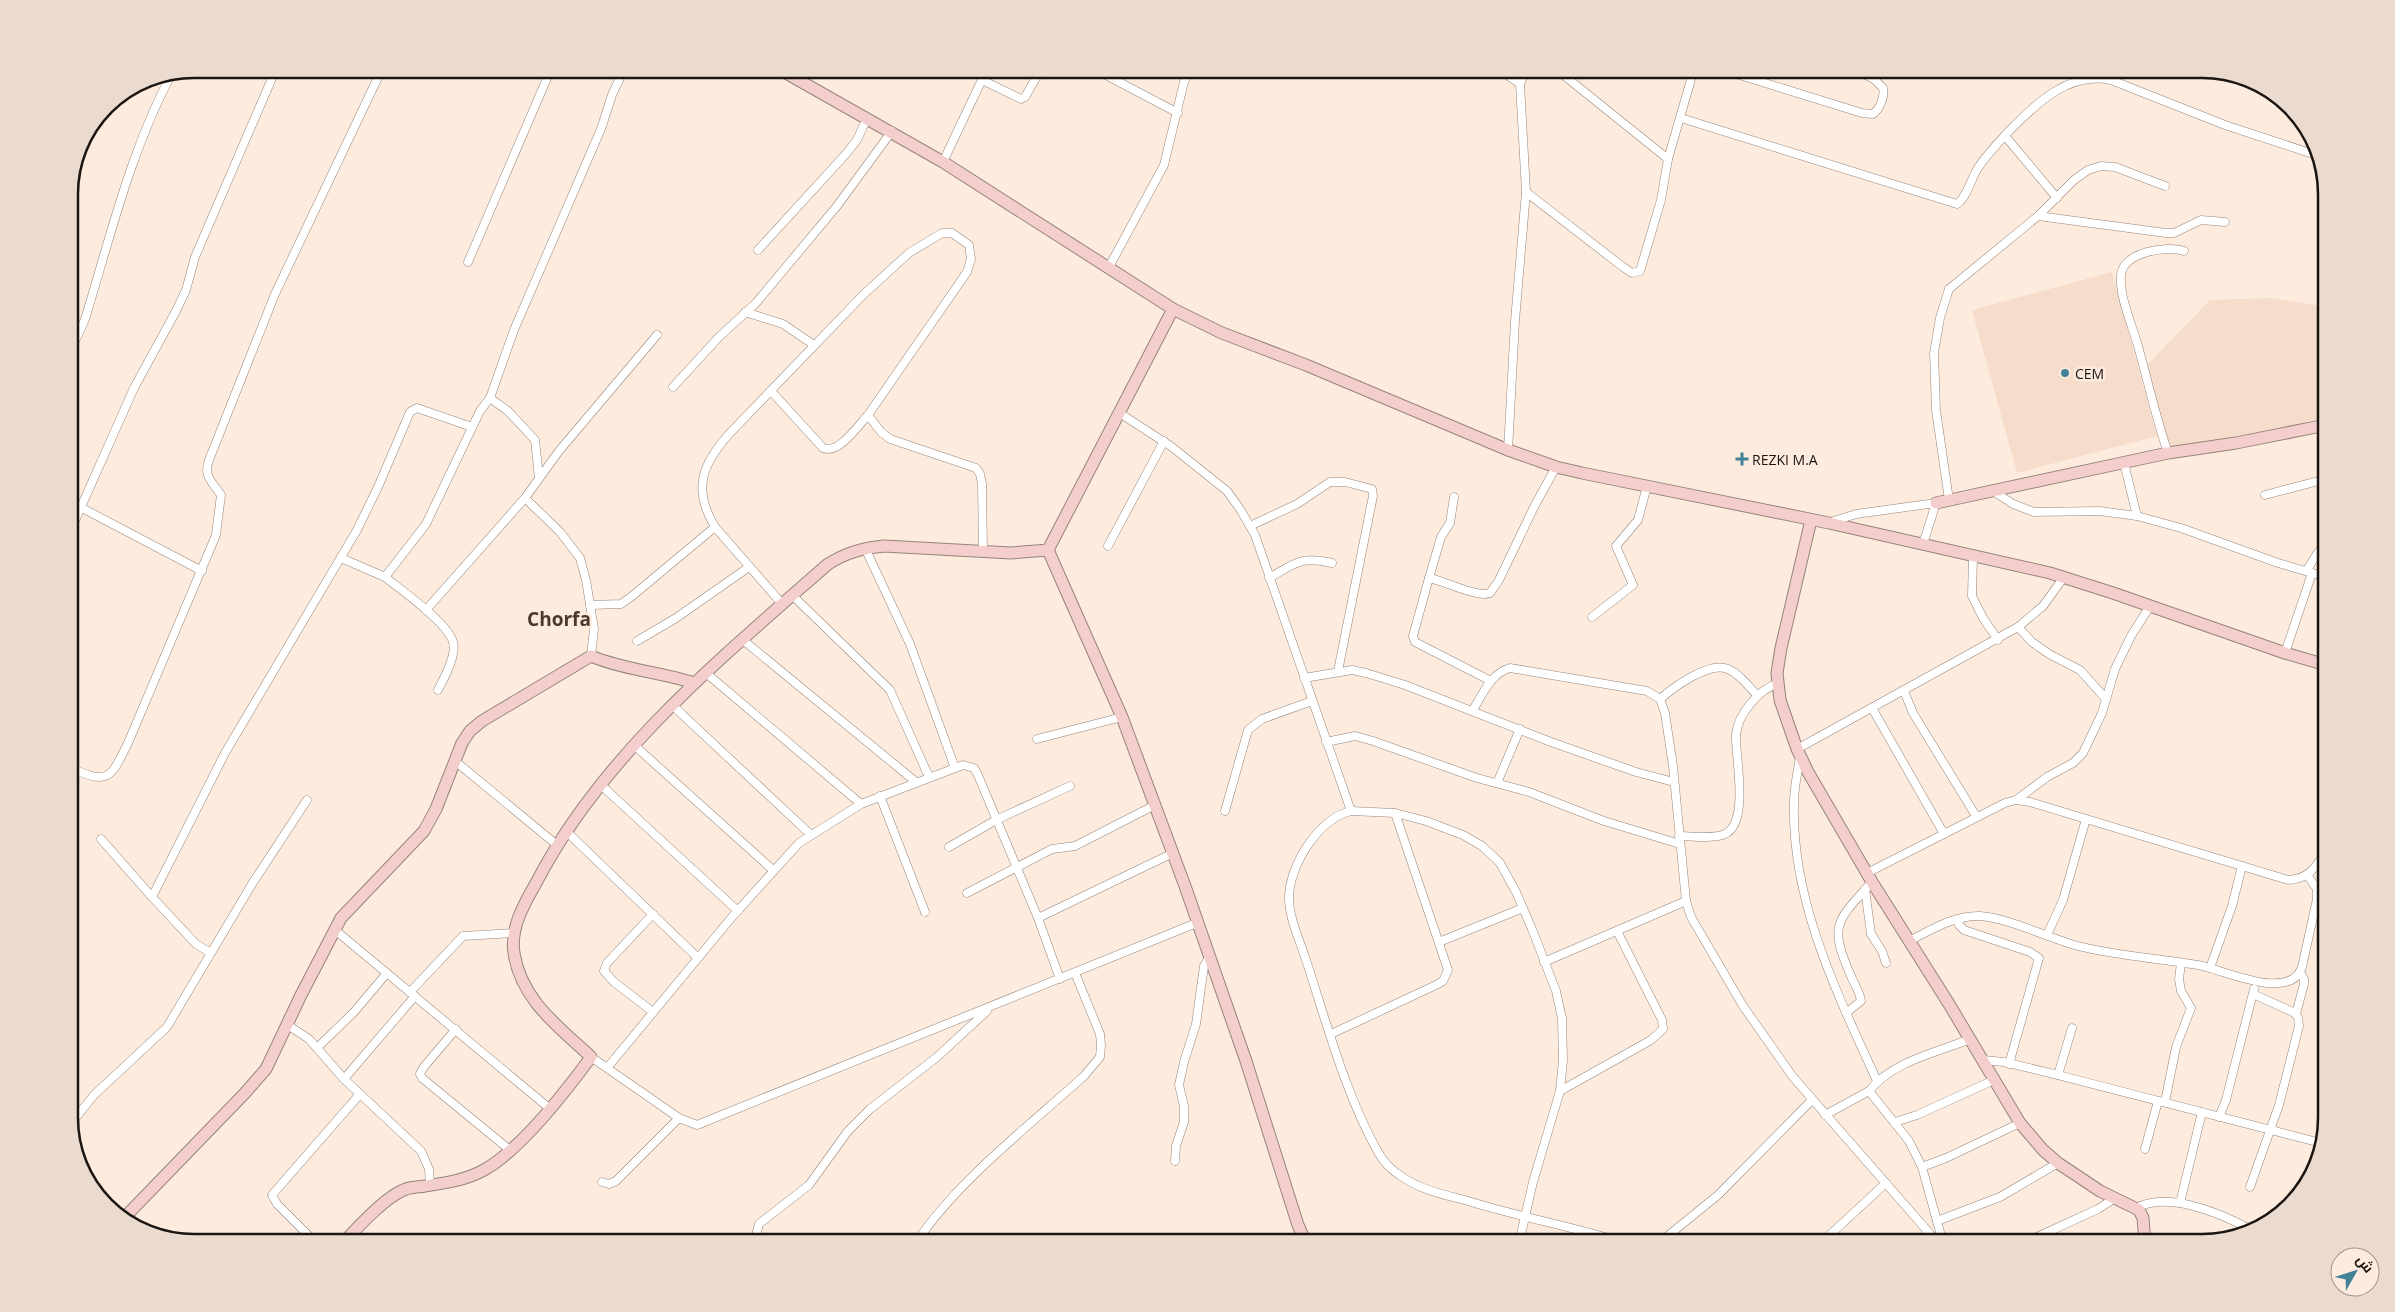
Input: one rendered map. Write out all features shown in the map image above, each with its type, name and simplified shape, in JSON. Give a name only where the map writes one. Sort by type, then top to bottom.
[{"type":"main road","points":[[796,78],[892,131],[943,162],[1173,309],[1222,333],[1306,365],[1508,450],[1556,467],[1830,523],[2064,577],[2318,662]]},
{"type":"main road","points":[[1048,550],[1173,309]]},
{"type":"main road","points":[[1936,503],[2168,454],[2317,427]]},
{"type":"main road","points":[[1811,520],[1781,648],[1778,683],[1780,700],[1799,753],[1868,881],[1909,940],[2020,1123],[2043,1150],[2058,1163],[2089,1184],[2136,1208],[2142,1218],[2144,1234]]},
{"type":"main road","points":[[352,1234],[387,1200],[401,1191],[452,1182],[483,1170],[511,1151],[591,1057],[562,1033],[533,1000],[520,977],[514,952],[514,933],[521,910],[557,845],[601,785],[694,683],[828,564],[844,554],[866,548],[884,546],[1011,553],[1048,550]]},
{"type":"main road","points":[[1048,550],[1122,717],[1173,853],[1210,956],[1302,1234]]},
{"type":"main road","points":[[128,1214],[246,1093],[266,1069],[286,1024],[341,918],[424,831],[436,809],[462,743],[470,731],[482,721],[590,656],[610,664],[674,676],[694,683]]},
{"type":"street","points":[[78,516],[134,388],[182,297],[195,257],[272,78]]},
{"type":"street","points":[[78,771],[90,777],[103,778],[114,771],[202,571],[216,535],[221,507],[221,494],[207,480],[205,470],[275,294],[378,78]]},
{"type":"street","points":[[468,262],[547,78]]},
{"type":"street","points":[[385,577],[426,524],[472,427],[490,398],[514,330],[601,129],[620,78]]},
{"type":"street","points":[[943,162],[982,80],[1021,99],[1025,97],[1036,78]]},
{"type":"street","points":[[1115,78],[1178,113]]},
{"type":"street","points":[[1108,267],[1164,165],[1186,78]]},
{"type":"street","points":[[1512,78],[1520,84]]},
{"type":"street","points":[[1508,450],[1515,321],[1526,192],[1520,84],[1522,78]]},
{"type":"street","points":[[1567,78],[1668,159]]},
{"type":"street","points":[[1526,192],[1623,267],[1636,273],[1643,266],[1661,200],[1668,159],[1692,78]]},
{"type":"street","points":[[1749,78],[1862,113],[1873,114],[1878,109],[1882,100],[1883,88],[1878,81],[1872,78]]},
{"type":"street","points":[[1681,118],[1956,204],[1962,199],[1979,166],[2005,136],[2048,94],[2077,82],[2101,78],[2225,125],[2310,153]]},
{"type":"street","points":[[78,334],[86,317],[130,169],[147,124],[169,80]]},
{"type":"street","points":[[758,250],[845,155],[857,140],[867,118]]},
{"type":"street","points":[[674,386],[756,303],[837,206],[892,131]]},
{"type":"street","points":[[2005,136],[2056,198]]},
{"type":"street","points":[[1949,500],[1936,410],[1934,353],[1940,318],[1949,288],[2038,216],[2082,174],[2101,166],[2115,167],[2165,186]]},
{"type":"street","points":[[2038,216],[2129,226],[2166,233],[2174,233],[2201,220],[2225,222]]},
{"type":"street","points":[[771,391],[823,448],[828,450],[836,449],[868,415],[967,272],[972,259],[969,245],[952,233],[942,233],[933,237],[896,265],[814,345],[719,445],[704,470],[704,501],[715,527],[784,605]]},
{"type":"street","points":[[2168,454],[2126,307],[2121,275],[2126,265],[2139,255],[2164,249],[2176,248],[2184,251]]},
{"type":"street","points":[[746,312],[783,324],[814,345]]},
{"type":"street","points":[[426,610],[525,498],[539,478],[657,335]]},
{"type":"street","points":[[490,398],[508,411],[535,440],[539,478]]},
{"type":"street","points":[[152,897],[225,753],[341,558],[378,487],[413,409],[418,408],[472,427]]},
{"type":"street","points":[[1118,412],[1164,442],[1227,491],[1250,526],[1351,811]]},
{"type":"street","points":[[868,415],[880,432],[890,439],[976,468],[980,474],[982,484],[983,552]]},
{"type":"street","points":[[1108,546],[1164,442]]},
{"type":"street","points":[[2124,463],[2137,516]]},
{"type":"street","points":[[1429,578],[1481,595],[1490,593],[1499,580],[1535,505],[1556,467]]},
{"type":"street","points":[[2265,495],[2317,481]]},
{"type":"street","points":[[1250,526],[1297,504],[1330,482],[1345,482],[1372,489],[1373,496],[1356,573],[1352,606],[1338,671]]},
{"type":"street","points":[[1592,617],[1632,585],[1616,546],[1638,520],[1647,486]]},
{"type":"street","points":[[1993,491],[2013,504],[2034,512],[2100,510],[2137,516],[2181,528],[2278,563],[2317,574]]},
{"type":"street","points":[[1454,497],[1450,523],[1442,537],[1413,636],[1415,642],[1491,681]]},
{"type":"street","points":[[525,498],[560,532],[580,558],[586,580],[594,629],[590,656]]},
{"type":"street","points":[[1830,523],[1856,514],[1936,503],[1923,544]]},
{"type":"street","points":[[82,508],[202,571]]},
{"type":"street","points":[[590,605],[621,604],[715,527]]},
{"type":"street","points":[[866,548],[910,644],[955,768]]},
{"type":"street","points":[[2286,653],[2309,572],[2317,553]]},
{"type":"street","points":[[1973,556],[1972,596],[1982,618],[1998,640]]},
{"type":"street","points":[[341,558],[385,577],[426,610],[448,632],[453,641],[452,654],[438,690]]},
{"type":"street","points":[[1269,578],[1302,560],[1314,559],[1332,562]]},
{"type":"street","points":[[637,641],[676,618],[750,567]]},
{"type":"street","points":[[1878,1081],[1846,1013],[1810,920],[1800,879],[1794,800],[1799,753],[1872,708],[2018,628],[2042,606],[2064,577]]},
{"type":"street","points":[[793,596],[890,690],[930,777]]},
{"type":"street","points":[[1846,1013],[1861,1001],[1839,944],[1837,929],[1845,911],[1868,881],[1976,816],[2016,800],[2035,785],[2067,767],[2083,753],[2102,713],[2115,669],[2131,636],[2150,606]]},
{"type":"street","points":[[2018,628],[2042,649],[2080,670],[2105,698]]},
{"type":"street","points":[[743,640],[916,782]]},
{"type":"street","points":[[1660,699],[1680,684],[1708,669],[1718,667],[1734,672],[1757,695]]},
{"type":"street","points":[[1473,710],[1491,681],[1500,672],[1516,668],[1647,691],[1660,699],[1665,714],[1674,782],[1686,901],[1702,938],[1743,1006],[1788,1070],[1825,1115],[1930,1234]]},
{"type":"street","points":[[1304,678],[1338,671],[1352,670],[1366,673],[1473,710],[1636,772],[1674,782]]},
{"type":"street","points":[[706,673],[861,804]]},
{"type":"street","points":[[1326,742],[1356,736],[1468,775],[1529,792],[1604,821],[1680,840],[1724,835],[1731,829],[1738,812],[1740,787],[1737,730],[1757,695],[1778,683]]},
{"type":"street","points":[[1904,691],[1913,713],[1976,816]]},
{"type":"street","points":[[1225,811],[1248,730],[1262,718],[1312,702]]},
{"type":"street","points":[[672,705],[810,834]]},
{"type":"street","points":[[1872,708],[1944,834]]},
{"type":"street","points":[[1036,739],[1122,717]]},
{"type":"street","points":[[1497,783],[1520,729]]},
{"type":"street","points":[[635,746],[773,870]]},
{"type":"street","points":[[455,761],[557,845]]},
{"type":"street","points":[[607,1068],[773,870],[810,834],[861,804],[916,782],[968,765],[974,768],[1038,918],[1060,979]]},
{"type":"street","points":[[601,785],[738,911]]},
{"type":"street","points":[[949,847],[996,820],[1070,786]]},
{"type":"street","points":[[880,796],[925,912]]},
{"type":"street","points":[[78,1115],[94,1095],[167,1027],[252,884],[307,800]]},
{"type":"street","points":[[2016,800],[2086,819],[2288,880],[2300,880],[2308,876],[2318,862]]},
{"type":"street","points":[[968,893],[1052,849],[1075,846],[1155,805]]},
{"type":"street","points":[[1520,1234],[1524,1218],[1560,1091],[1563,1060],[1562,1018],[1556,991],[1523,908],[1500,862],[1482,846],[1426,821],[1396,813],[1351,811],[1332,819],[1301,856],[1291,876],[1289,900],[1295,926],[1331,1034],[1366,1126],[1386,1164],[1401,1177],[1432,1191],[1524,1218],[1589,1234]]},
{"type":"street","points":[[1331,1034],[1443,981],[1448,970],[1396,813]]},
{"type":"street","points":[[2046,935],[2062,900],[2086,819]]},
{"type":"street","points":[[567,832],[698,958]]},
{"type":"street","points":[[101,840],[196,944],[212,953]]},
{"type":"street","points":[[1038,918],[1173,853]]},
{"type":"street","points":[[2210,968],[2232,906],[2242,866]]},
{"type":"street","points":[[1909,940],[1958,919],[1970,916],[1985,917],[2110,953],[2210,968],[2257,983],[2282,983],[2294,978],[2300,972],[2317,899],[2317,890],[2308,876]]},
{"type":"street","points":[[1868,881],[1871,934],[1882,951],[1886,963]]},
{"type":"street","points":[[1544,962],[1686,901]]},
{"type":"street","points":[[1439,942],[1523,908]]},
{"type":"street","points":[[653,914],[607,963],[604,971],[614,982],[653,1012]]},
{"type":"street","points":[[1958,919],[1959,925],[1964,930],[2030,952],[2039,958],[2010,1064]]},
{"type":"street","points":[[591,1057],[679,1118],[697,1125],[1198,922]]},
{"type":"street","points":[[335,930],[549,1108]]},
{"type":"street","points":[[1560,1091],[1651,1040],[1663,1029],[1662,1020],[1617,931]]},
{"type":"street","points":[[344,1079],[463,936],[514,933]]},
{"type":"street","points":[[1175,1162],[1176,1146],[1184,1122],[1184,1106],[1179,1085],[1196,1024],[1204,966],[1210,956]]},
{"type":"street","points":[[2145,1149],[2176,1047],[2191,1008],[2180,991],[2181,963]]},
{"type":"street","points":[[2250,1187],[2270,1130],[2299,1026],[2296,1014],[2304,984],[2304,979],[2300,972]]},
{"type":"street","points":[[318,1048],[354,1012],[387,973]]},
{"type":"street","points":[[922,1234],[928,1225],[973,1177],[1084,1076],[1100,1057],[1100,1034],[1075,973]]},
{"type":"street","points":[[2219,1117],[2226,1100],[2257,983]]},
{"type":"street","points":[[2253,994],[2292,1010],[2296,1014]]},
{"type":"street","points":[[756,1234],[759,1224],[808,1185],[848,1131],[870,1109],[899,1089],[945,1051],[990,1007]]},
{"type":"street","points":[[286,1024],[309,1039],[344,1079],[421,1152],[428,1169],[430,1185]]},
{"type":"street","points":[[2058,1075],[2072,1028]]},
{"type":"street","points":[[456,1029],[420,1074],[422,1078],[511,1151]]},
{"type":"street","points":[[1825,1115],[1869,1091],[1878,1081],[1910,1063],[1970,1039]]},
{"type":"street","points":[[1983,1060],[2058,1075],[2315,1141]]},
{"type":"street","points":[[1895,1122],[1917,1115],[1994,1080]]},
{"type":"street","points":[[1869,1091],[1909,1142],[1922,1167],[1941,1234]]},
{"type":"street","points":[[307,1234],[277,1204],[272,1195],[360,1094]]},
{"type":"street","points":[[1671,1234],[1718,1195],[1812,1100]]},
{"type":"street","points":[[2180,1203],[2202,1112]]},
{"type":"street","points":[[602,1182],[609,1184],[616,1181],[679,1118]]},
{"type":"street","points":[[1922,1167],[1946,1158],[2020,1123]]},
{"type":"street","points":[[1937,1221],[2000,1197],[2058,1163]]},
{"type":"street","points":[[1832,1234],[1886,1183]]},
{"type":"street","points":[[2044,1234],[2098,1210],[2115,1198]]},
{"type":"street","points":[[2136,1208],[2150,1201],[2180,1203],[2216,1214],[2244,1226]]},
{"type":"shaded area","name":"CEM","points":[[2112,272],[2157,436],[2017,473],[1972,310]]},
{"type":"shaded area","points":[[2270,298],[2317,305],[2317,419],[2180,453],[2168,444],[2146,366],[2210,300]]},
{"type":"place","name":"CEM","points":[[2065,373]]},
{"type":"place","name":"REZKI M.A","points":[[1742,459]]},
{"type":"district","name":"Chorfa","points":[[559,619]]}]
